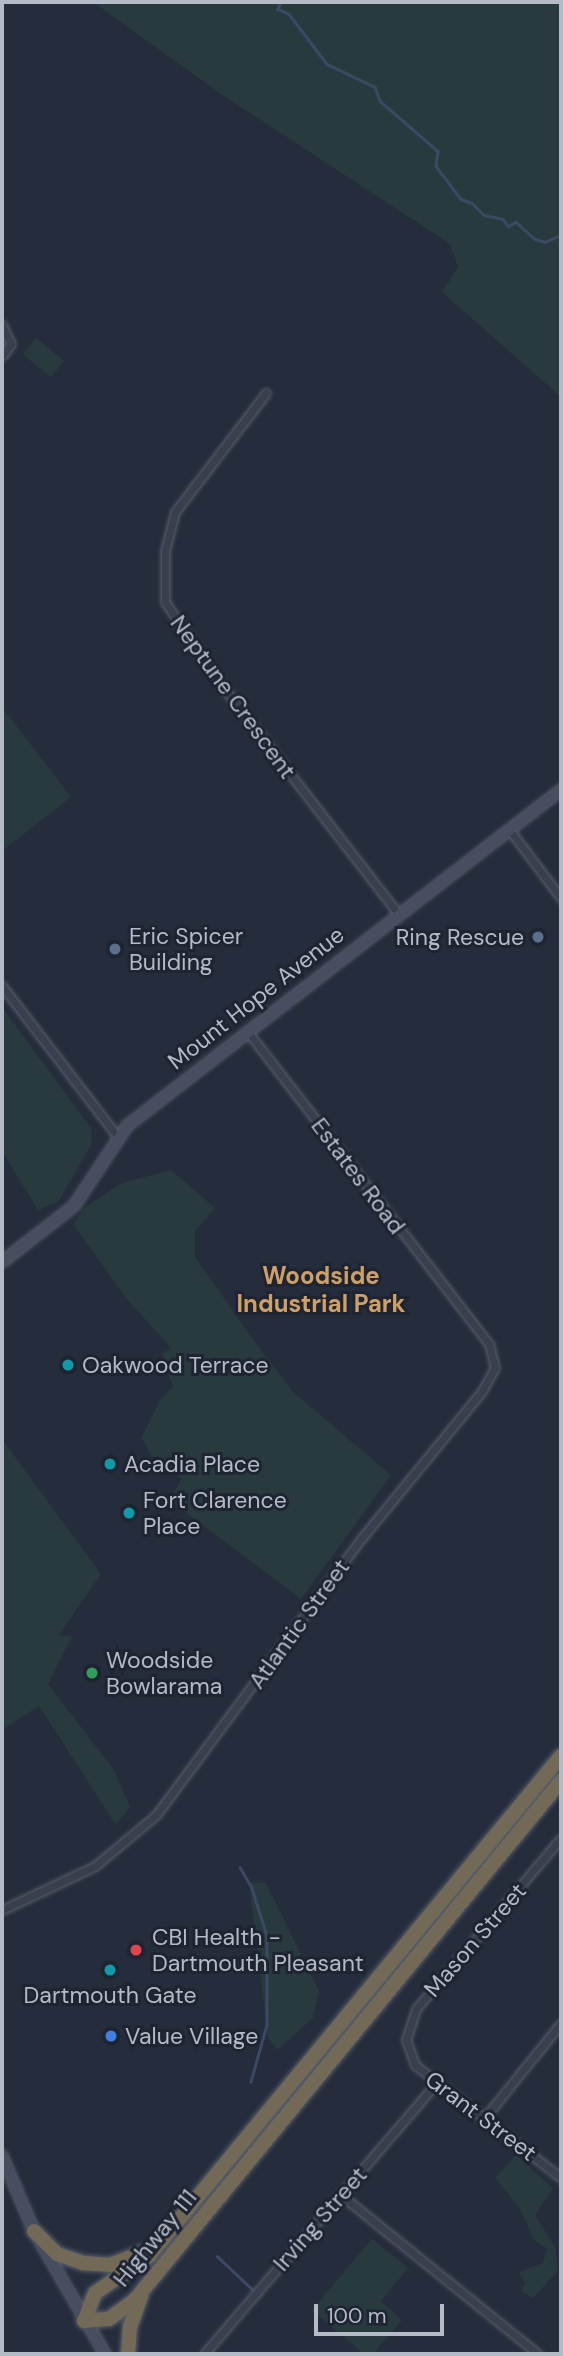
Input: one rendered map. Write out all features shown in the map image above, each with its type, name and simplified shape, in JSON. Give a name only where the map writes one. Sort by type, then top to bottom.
[{"type":"highway","name":"Highway 111","points":[[561,1756],[157,2246],[134,2268],[99,2290],[86,2306],[83,2320],[117,2316],[148,2283],[561,1782]]},
{"type":"highway","points":[[34,2231],[57,2254],[88,2264],[115,2263],[157,2246]]},
{"type":"highway","points":[[128,2354],[130,2327],[148,2283]]},
{"type":"street","points":[[2,325],[8,330],[11,344],[2,356]]},
{"type":"street","name":"Neptune Crescent","points":[[266,393],[175,512],[165,551],[165,602],[194,649],[399,915]]},
{"type":"street","name":"Mount Hope Avenue","points":[[2,1262],[68,1213],[118,1137],[247,1031],[511,832],[561,790]]},
{"type":"street","points":[[511,832],[561,898]]},
{"type":"street","points":[[2,986],[118,1137]]},
{"type":"street","name":"Estates Road","points":[[247,1031],[495,1354]]},
{"type":"street","name":"Atlantic Street","points":[[2,1910],[95,1866],[135,1837],[165,1806],[361,1539],[490,1381],[495,1354]]},
{"type":"street","name":"Mason Street","points":[[407,2050],[407,2028],[416,2009],[561,1838]]},
{"type":"street","points":[[486,2116],[561,2023]]},
{"type":"street","name":"Grant Street","points":[[407,2050],[415,2065],[436,2083],[486,2116],[561,2178]]},
{"type":"street","name":"Irving Street","points":[[204,2354],[436,2083]]},
{"type":"street","points":[[2,2156],[34,2231],[105,2354]]},
{"type":"street","points":[[341,2195],[538,2354]]},
{"type":"shaded area","points":[[93,2],[561,2],[561,397],[442,292],[458,267],[450,244],[221,94]]},
{"type":"shaded area","points":[[36,338],[64,361],[51,377],[23,354]]},
{"type":"shaded area","points":[[2,707],[71,797],[2,851]]},
{"type":"shaded area","points":[[2,1007],[91,1128],[92,1143],[59,1201],[38,1210],[2,1151]]},
{"type":"shaded area","points":[[171,1170],[215,1208],[195,1231],[195,1257],[255,1342],[293,1392],[391,1475],[301,1599],[169,1500],[182,1479],[159,1457],[151,1456],[142,1437],[160,1400],[173,1387],[162,1354],[171,1348],[126,1298],[73,1224],[84,1208],[122,1183]]},
{"type":"shaded area","points":[[2,1439],[101,1574],[59,1635],[72,1637],[48,1684],[114,1770],[130,1807],[116,1825],[39,1706],[2,1730]]},
{"type":"shaded area","points":[[249,1882],[266,1883],[319,1991],[313,2018],[277,2050],[268,2038]]},
{"type":"shaded area","points":[[516,2155],[553,2188],[535,2215],[555,2247],[558,2271],[533,2298],[521,2291],[525,2283],[519,2272],[543,2263],[547,2249],[534,2240],[520,2209],[495,2178]]},
{"type":"shaded area","points":[[372,2239],[408,2268],[381,2301],[402,2320],[373,2354],[364,2354],[312,2310]]},
{"type":"waterway","points":[[281,2],[278,9],[289,14],[327,64],[375,87],[380,101],[438,151],[436,166],[461,199],[472,203],[484,215],[503,219],[508,226],[516,222],[535,239],[545,242],[561,235]]},
{"type":"waterway","points":[[240,1867],[252,1888],[267,1936],[267,2025],[251,2082]]},
{"type":"waterway","points":[[217,2256],[252,2289]]},
{"type":"place","name":"Ring Rescue","points":[[538,937]]},
{"type":"place","name":"Eric Spicer Building","points":[[115,949]]},
{"type":"place","name":"Oakwood Terrace","points":[[68,1365]]},
{"type":"place","name":"Acadia Place","points":[[110,1464]]},
{"type":"place","name":"Fort Clarence Place","points":[[129,1513]]},
{"type":"place","name":"Woodside Bowlarama","points":[[92,1673]]},
{"type":"place","name":"CBI Health - Dartmouth Pleasant","points":[[136,1950]]},
{"type":"place","name":"Dartmouth Gate","points":[[110,1970]]},
{"type":"place","name":"Value Village","points":[[111,2036]]},
{"type":"district","name":"Woodside Industrial Park","points":[[321,1290]]}]
